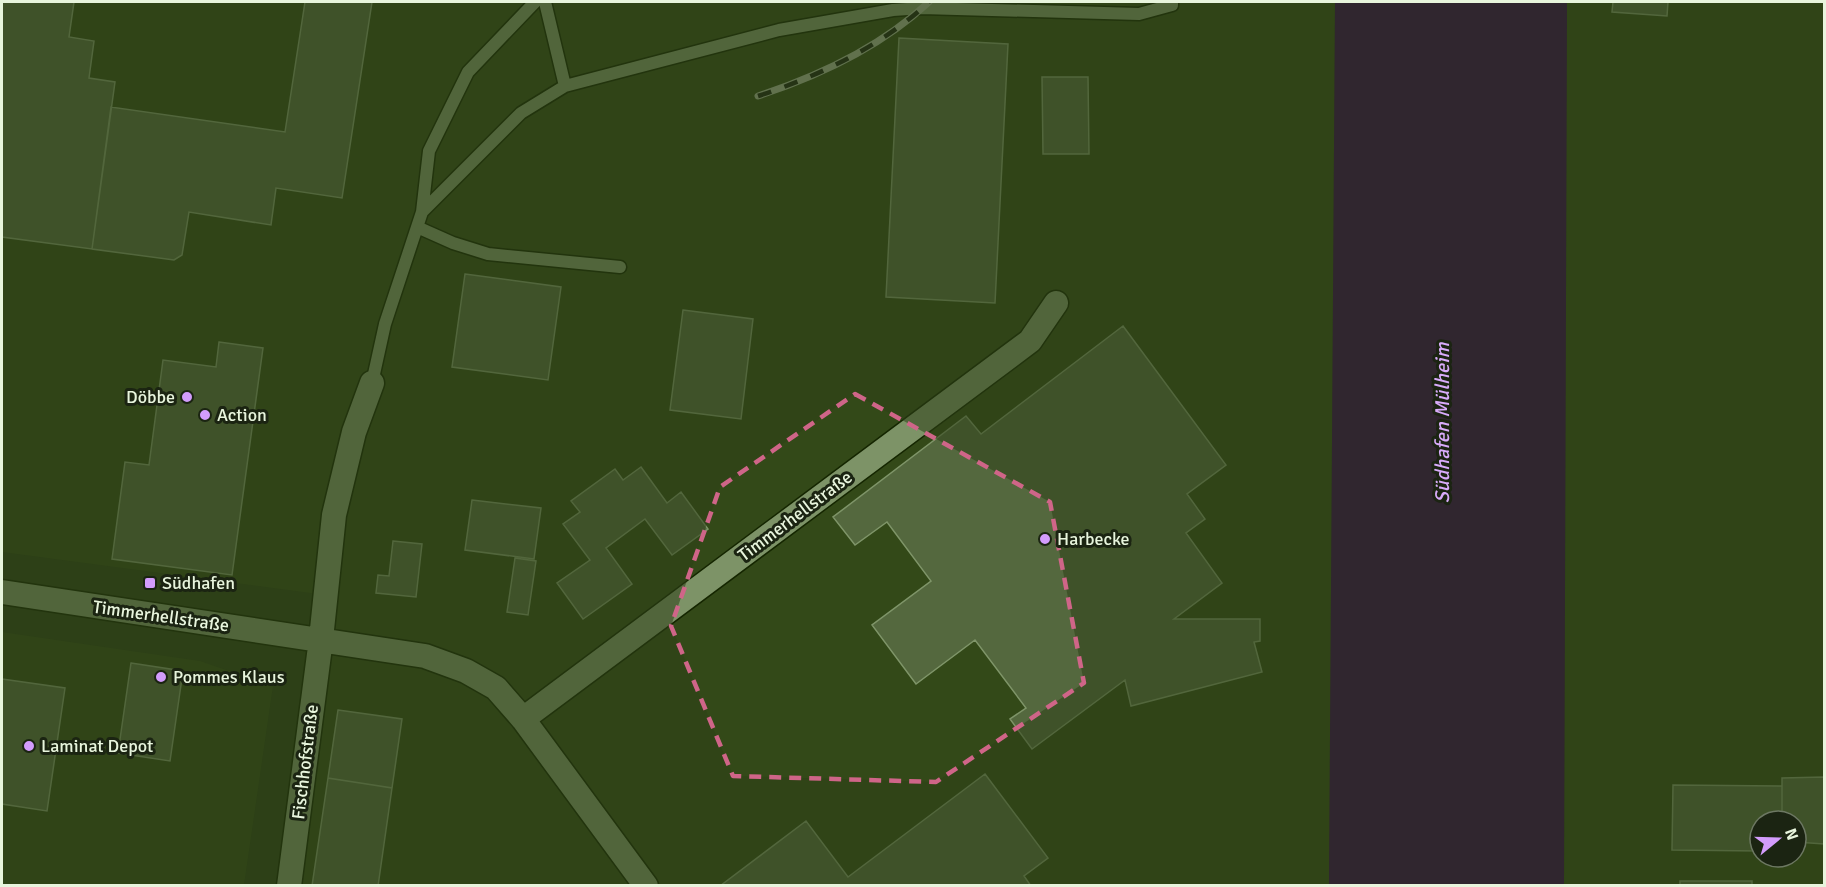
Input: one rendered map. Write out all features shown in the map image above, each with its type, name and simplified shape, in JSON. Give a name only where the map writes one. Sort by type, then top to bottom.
[{"type":"street","name":"Timmerhellstraße","points":[[523,719],[1030,341],[1056,303]]},
{"type":"street","points":[[321,639],[334,515],[354,432],[372,383]]},
{"type":"street","name":"Timmerhellstraße","points":[[2,592],[425,656],[466,671],[496,688],[523,719],[646,885]]},
{"type":"street","name":"Fischhofstraße","points":[[289,885],[321,639]]},
{"type":"lane","points":[[372,383],[385,324],[422,212],[429,151],[468,72],[535,2]]},
{"type":"lane","points":[[545,2],[565,86]]},
{"type":"lane","points":[[860,16],[861,2]]},
{"type":"lane","points":[[422,212],[521,113],[565,86],[779,30],[893,10],[922,8],[1139,14],[1172,4],[1172,2]]},
{"type":"lane","points":[[417,227],[453,243],[488,254],[620,267]]},
{"type":"highlighted area","points":[[855,394],[1050,502],[1084,683],[936,782],[733,776],[671,626],[720,487]]},
{"type":"shaded area","points":[[2,2],[1335,2],[1329,885],[290,885],[333,596],[2,552]]},
{"type":"shaded area","points":[[1567,2],[1824,2],[1824,885],[1564,886]]},
{"type":"shaded area","points":[[2,632],[200,661],[273,686],[244,885],[2,886]]},
{"type":"water","name":"Südhafen Mülheim","points":[[1335,2],[1567,2],[1564,885],[1329,885]]},
{"type":"building","points":[[2,2],[74,2],[69,37],[94,41],[89,78],[115,82],[92,249],[2,237]]},
{"type":"building","points":[[305,2],[372,2],[342,198],[276,188],[271,225],[189,212],[182,255],[174,260],[92,249],[111,107],[285,132]]},
{"type":"building","points":[[1613,2],[1668,2],[1667,16],[1612,12]]},
{"type":"building","points":[[899,38],[1008,44],[995,303],[886,297]]},
{"type":"building","points":[[1042,77],[1088,77],[1089,154],[1043,154]]},
{"type":"building","points":[[465,274],[561,287],[548,380],[452,367]]},
{"type":"building","points":[[683,310],[753,319],[741,419],[670,410]]},
{"type":"building","name":"Harbecke","points":[[1123,326],[1226,465],[1187,494],[1205,519],[1186,533],[1222,583],[1174,619],[1260,619],[1260,641],[1254,642],[1262,672],[1131,706],[1125,680],[1032,749],[1010,719],[1026,708],[975,640],[916,684],[872,625],[931,581],[887,522],[855,545],[833,517],[966,416],[981,434]]},
{"type":"building","name":"Action","points":[[219,342],[263,348],[232,575],[112,559],[125,462],[149,465],[163,360],[216,367]]},
{"type":"building","points":[[641,467],[667,503],[681,492],[708,529],[672,555],[645,519],[606,548],[632,584],[583,619],[557,583],[590,560],[563,524],[580,512],[571,501],[615,469],[623,480]]},
{"type":"building","points":[[472,500],[541,508],[534,559],[465,550]]},
{"type":"building","points":[[393,541],[422,544],[416,597],[376,593],[378,575],[389,576]]},
{"type":"building","points":[[515,558],[536,561],[528,615],[507,612]]},
{"type":"building","points":[[131,663],[183,671],[170,761],[118,753]]},
{"type":"building","name":"Laminat Depot","points":[[2,679],[65,688],[47,811],[2,804]]},
{"type":"building","points":[[338,710],[402,719],[392,788],[328,778]]},
{"type":"building","points":[[985,774],[1048,858],[1024,876],[1031,886],[720,886],[806,821],[848,877]]},
{"type":"building","points":[[1824,777],[1824,844],[1808,843],[1808,809],[1782,809],[1782,778]]},
{"type":"building","points":[[328,778],[392,788],[378,886],[312,886]]},
{"type":"building","points":[[1673,785],[1782,786],[1782,809],[1748,809],[1748,851],[1672,850]]},
{"type":"building","points":[[1680,881],[1752,881],[1752,886],[1680,886]]},
{"type":"railway","points":[[758,96],[804,79],[849,58],[891,32],[929,2]]},
{"type":"place","name":"Döbbe","points":[[187,397]]},
{"type":"place","name":"Action","points":[[205,415]]},
{"type":"place","name":"Harbecke","points":[[1045,539]]},
{"type":"place","name":"Südhafen","points":[[150,583]]},
{"type":"place","name":"Pommes Klaus","points":[[161,677]]},
{"type":"place","name":"Laminat Depot","points":[[29,746]]}]
